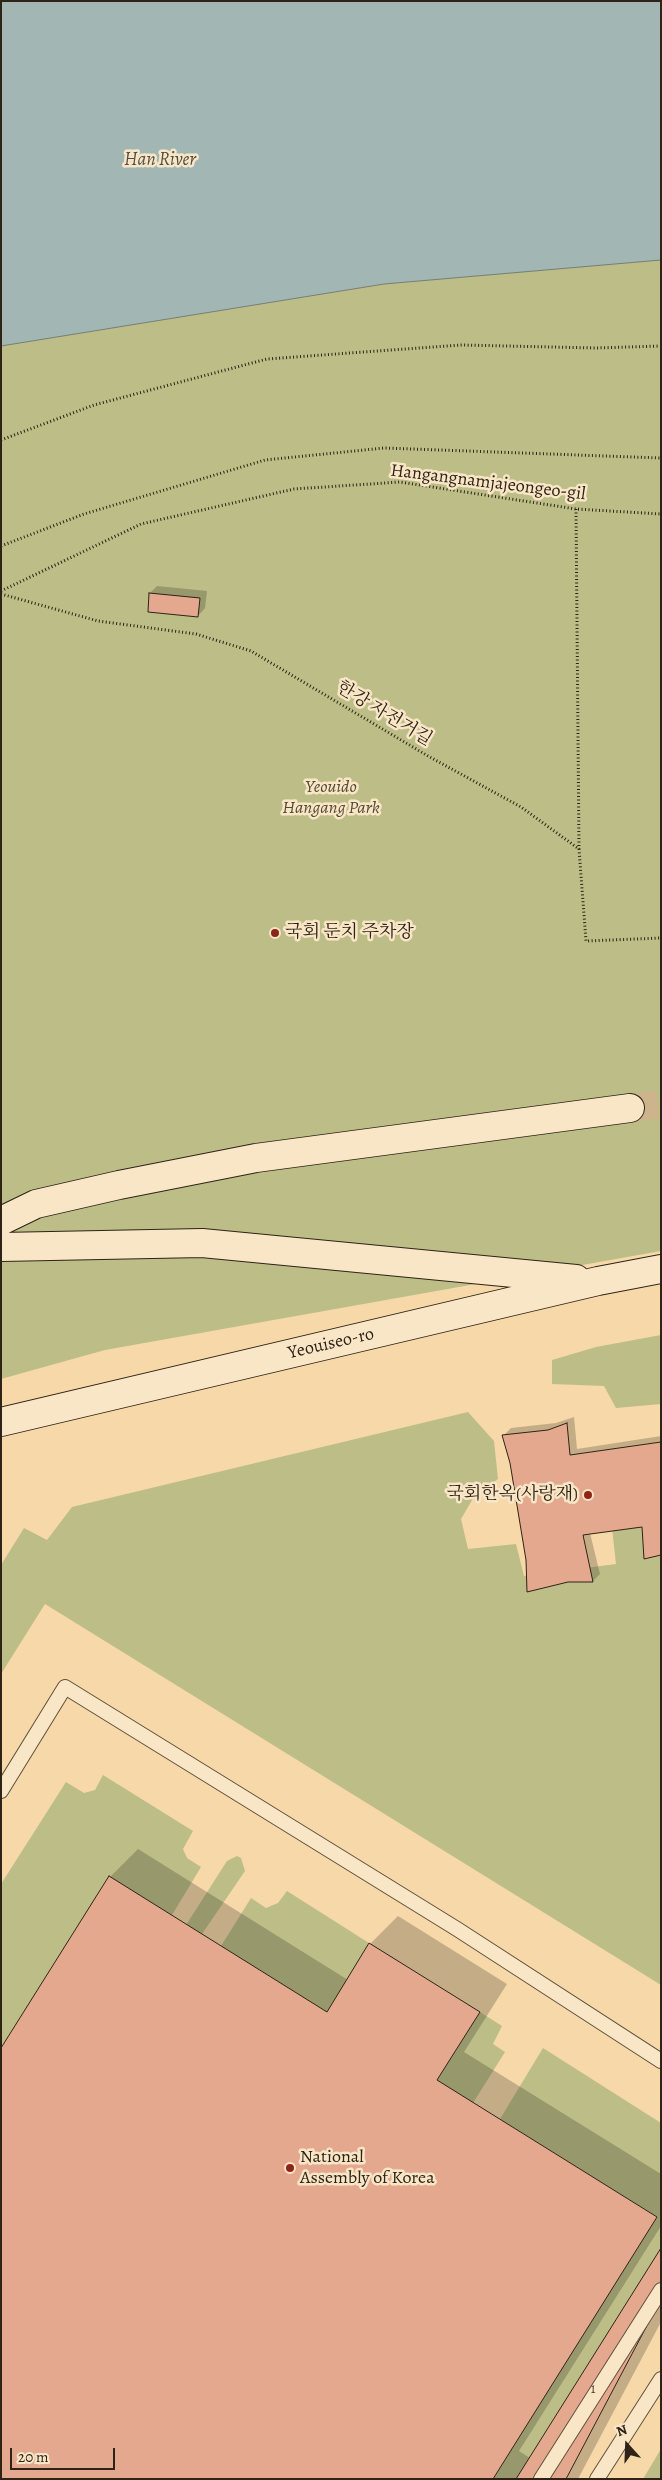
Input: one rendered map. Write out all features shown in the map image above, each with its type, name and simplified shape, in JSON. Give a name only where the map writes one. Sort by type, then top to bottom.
[{"type":"main road","points":[[1,1221],[45,1202],[119,1185],[256,1158],[630,1108]]},
{"type":"main road","points":[[1,1247],[202,1243],[598,1281]]},
{"type":"main road","name":"Yeouiseo-ro","points":[[1,1422],[598,1281],[661,1269]]},
{"type":"lane","points":[[1,1791],[65,1687],[457,1929],[661,2061]]},
{"type":"lane","points":[[541,2479],[661,2290]]},
{"type":"lane","points":[[597,2479],[661,2379]]},
{"type":"path","points":[[1,440],[94,405],[267,359],[462,344],[596,348],[661,346]]},
{"type":"path","points":[[1,546],[84,514],[265,460],[384,448],[661,458]]},
{"type":"path","name":"Hangangnamjajeongeo-gil","points":[[1,592],[141,524],[294,489],[400,482],[576,509],[661,514]]},
{"type":"path","points":[[576,509],[579,850],[586,941],[661,938]]},
{"type":"path","name":"한강 자전거길","points":[[1,592],[98,621],[196,634],[251,651],[428,756],[521,807],[579,850]]},
{"type":"green space","name":"Yeouido Hangang Park","points":[[661,260],[661,1251],[105,1350],[1,1379],[1,346],[384,284]]},
{"type":"green space","points":[[661,1335],[661,1404],[616,1408],[604,1386],[552,1384],[552,1360],[596,1347]]},
{"type":"green space","points":[[468,1412],[494,1441],[498,1479],[475,1495],[461,1519],[468,1549],[516,1544],[524,1576],[616,1564],[612,1528],[646,1523],[661,1545],[661,1985],[45,1604],[1,1674],[1,1565],[24,1528],[47,1540],[72,1507]]},
{"type":"green space","points":[[103,1775],[193,1831],[183,1849],[187,1858],[201,1867],[172,1915],[109,1877],[1,2048],[1,1884],[66,1782],[84,1793],[95,1790]]},
{"type":"green space","points":[[237,1856],[241,1858],[245,1871],[202,1934],[186,1925],[227,1861]]},
{"type":"green space","points":[[287,1891],[369,1943],[327,2012],[221,1946],[251,1898],[266,1908],[278,1903]]},
{"type":"green space","points":[[480,2012],[502,2026],[493,2044],[505,2052],[473,2103],[437,2080]]},
{"type":"green space","points":[[543,2048],[661,2123],[661,2248],[516,2479],[493,2479],[657,2217],[500,2119]]},
{"type":"green space","points":[[661,2449],[661,2479],[643,2479]]},
{"type":"water","name":"Han River","points":[[1,1],[661,1],[661,260],[384,284],[1,346]]},
{"type":"building","points":[[149,593],[200,598],[198,617],[148,612]]},
{"type":"building","name":"국회한옥(사랑재)","points":[[567,1423],[570,1455],[661,1442],[661,1555],[644,1559],[642,1527],[583,1535],[593,1582],[568,1582],[527,1592],[526,1560],[510,1463],[502,1435],[548,1430]]},
{"type":"building","name":"National Assembly of Korea","points":[[109,1876],[327,2012],[369,1943],[480,2012],[437,2080],[657,2217],[493,2479],[1,2479],[1,2048]]},
{"type":"building","points":[[661,2248],[661,2299],[566,2479],[516,2479]]},
{"type":"tunnel","points":[[630,1108],[661,1104]]},
{"type":"place","name":"국회 둔치 주차장","points":[[275,933]]},
{"type":"place","name":"국회한옥(사랑재)","points":[[588,1495]]},
{"type":"place","name":"National Assembly of Korea","points":[[290,2168]]}]
